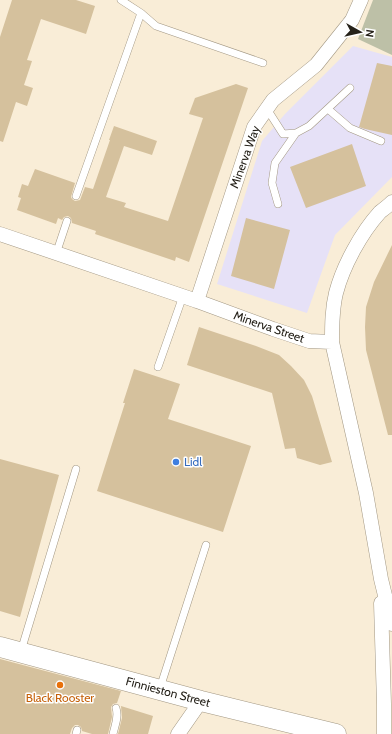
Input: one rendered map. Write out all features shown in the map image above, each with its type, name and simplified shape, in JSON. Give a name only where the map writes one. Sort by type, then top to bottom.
[{"type":"street","name":"Minerva Way","points":[[197,301],[254,127],[273,100],[316,65],[352,20],[361,0]]},
{"type":"street","points":[[392,202],[381,212],[361,238],[347,264],[336,293],[332,317],[332,342],[366,493],[381,579],[392,624]]},
{"type":"street","name":"Minerva Street","points":[[0,234],[183,296],[309,341],[332,342]]},
{"type":"street","points":[[381,579],[384,734]]},
{"type":"street","name":"Finnieston Street","points":[[0,646],[294,726],[336,734]]},
{"type":"street","points":[[178,734],[200,701]]},
{"type":"lane","points":[[121,0],[156,26],[263,63]]},
{"type":"lane","points":[[76,196],[140,13]]},
{"type":"lane","points":[[267,109],[283,134],[296,133],[309,126],[350,88]]},
{"type":"lane","points":[[328,109],[350,128],[381,141]]},
{"type":"lane","points":[[278,204],[272,183],[275,163],[296,133]]},
{"type":"lane","points":[[56,254],[68,221]]},
{"type":"lane","points":[[158,367],[183,296]]},
{"type":"lane","points":[[20,652],[76,469]]},
{"type":"lane","points":[[159,690],[206,545]]},
{"type":"lane","points":[[113,734],[117,719],[116,708]]},
{"type":"shaded area","points":[[353,46],[392,57],[392,177],[335,235],[307,313],[217,284],[262,141],[285,114]]},
{"type":"green space","points":[[373,0],[392,0],[392,55],[358,39]]},
{"type":"building","points":[[12,0],[76,0],[95,6],[86,34],[41,19],[27,60],[32,61],[24,85],[33,88],[27,106],[16,102],[3,142],[0,141],[0,37]]},
{"type":"building","points":[[377,63],[392,66],[392,135],[359,127]]},
{"type":"building","points":[[236,84],[248,88],[189,262],[176,257],[175,261],[95,234],[96,231],[72,223],[71,218],[68,216],[64,217],[62,220],[58,218],[56,224],[17,210],[21,198],[18,197],[22,184],[28,186],[35,169],[75,183],[71,197],[75,201],[80,200],[85,187],[93,189],[114,126],[157,141],[152,155],[124,146],[106,197],[126,203],[124,207],[168,221],[203,118],[189,114],[195,98]]},
{"type":"building","points":[[352,144],[366,186],[306,208],[290,167]]},
{"type":"building","points":[[246,218],[290,230],[274,289],[231,276]]},
{"type":"building","points":[[392,245],[392,435],[388,435],[366,350],[365,327],[366,307],[374,282]]},
{"type":"building","points":[[199,327],[279,355],[291,366],[304,380],[312,396],[332,462],[320,465],[297,458],[295,448],[285,449],[272,393],[187,365]]},
{"type":"building","name":"Lidl","points":[[134,369],[180,384],[168,419],[251,446],[223,532],[97,491],[125,403],[123,403]]},
{"type":"building","points":[[0,459],[59,475],[20,617],[0,611]]},
{"type":"building","points":[[0,659],[121,691],[117,703],[113,704],[111,707],[112,717],[108,734],[92,734],[82,731],[81,727],[75,725],[70,734],[0,734]]},
{"type":"building","points":[[121,706],[153,716],[148,734],[118,734],[122,718]]},
{"type":"place","name":"Lidl","points":[[176,462]]},
{"type":"place","name":"Black Rooster","points":[[60,685]]}]
